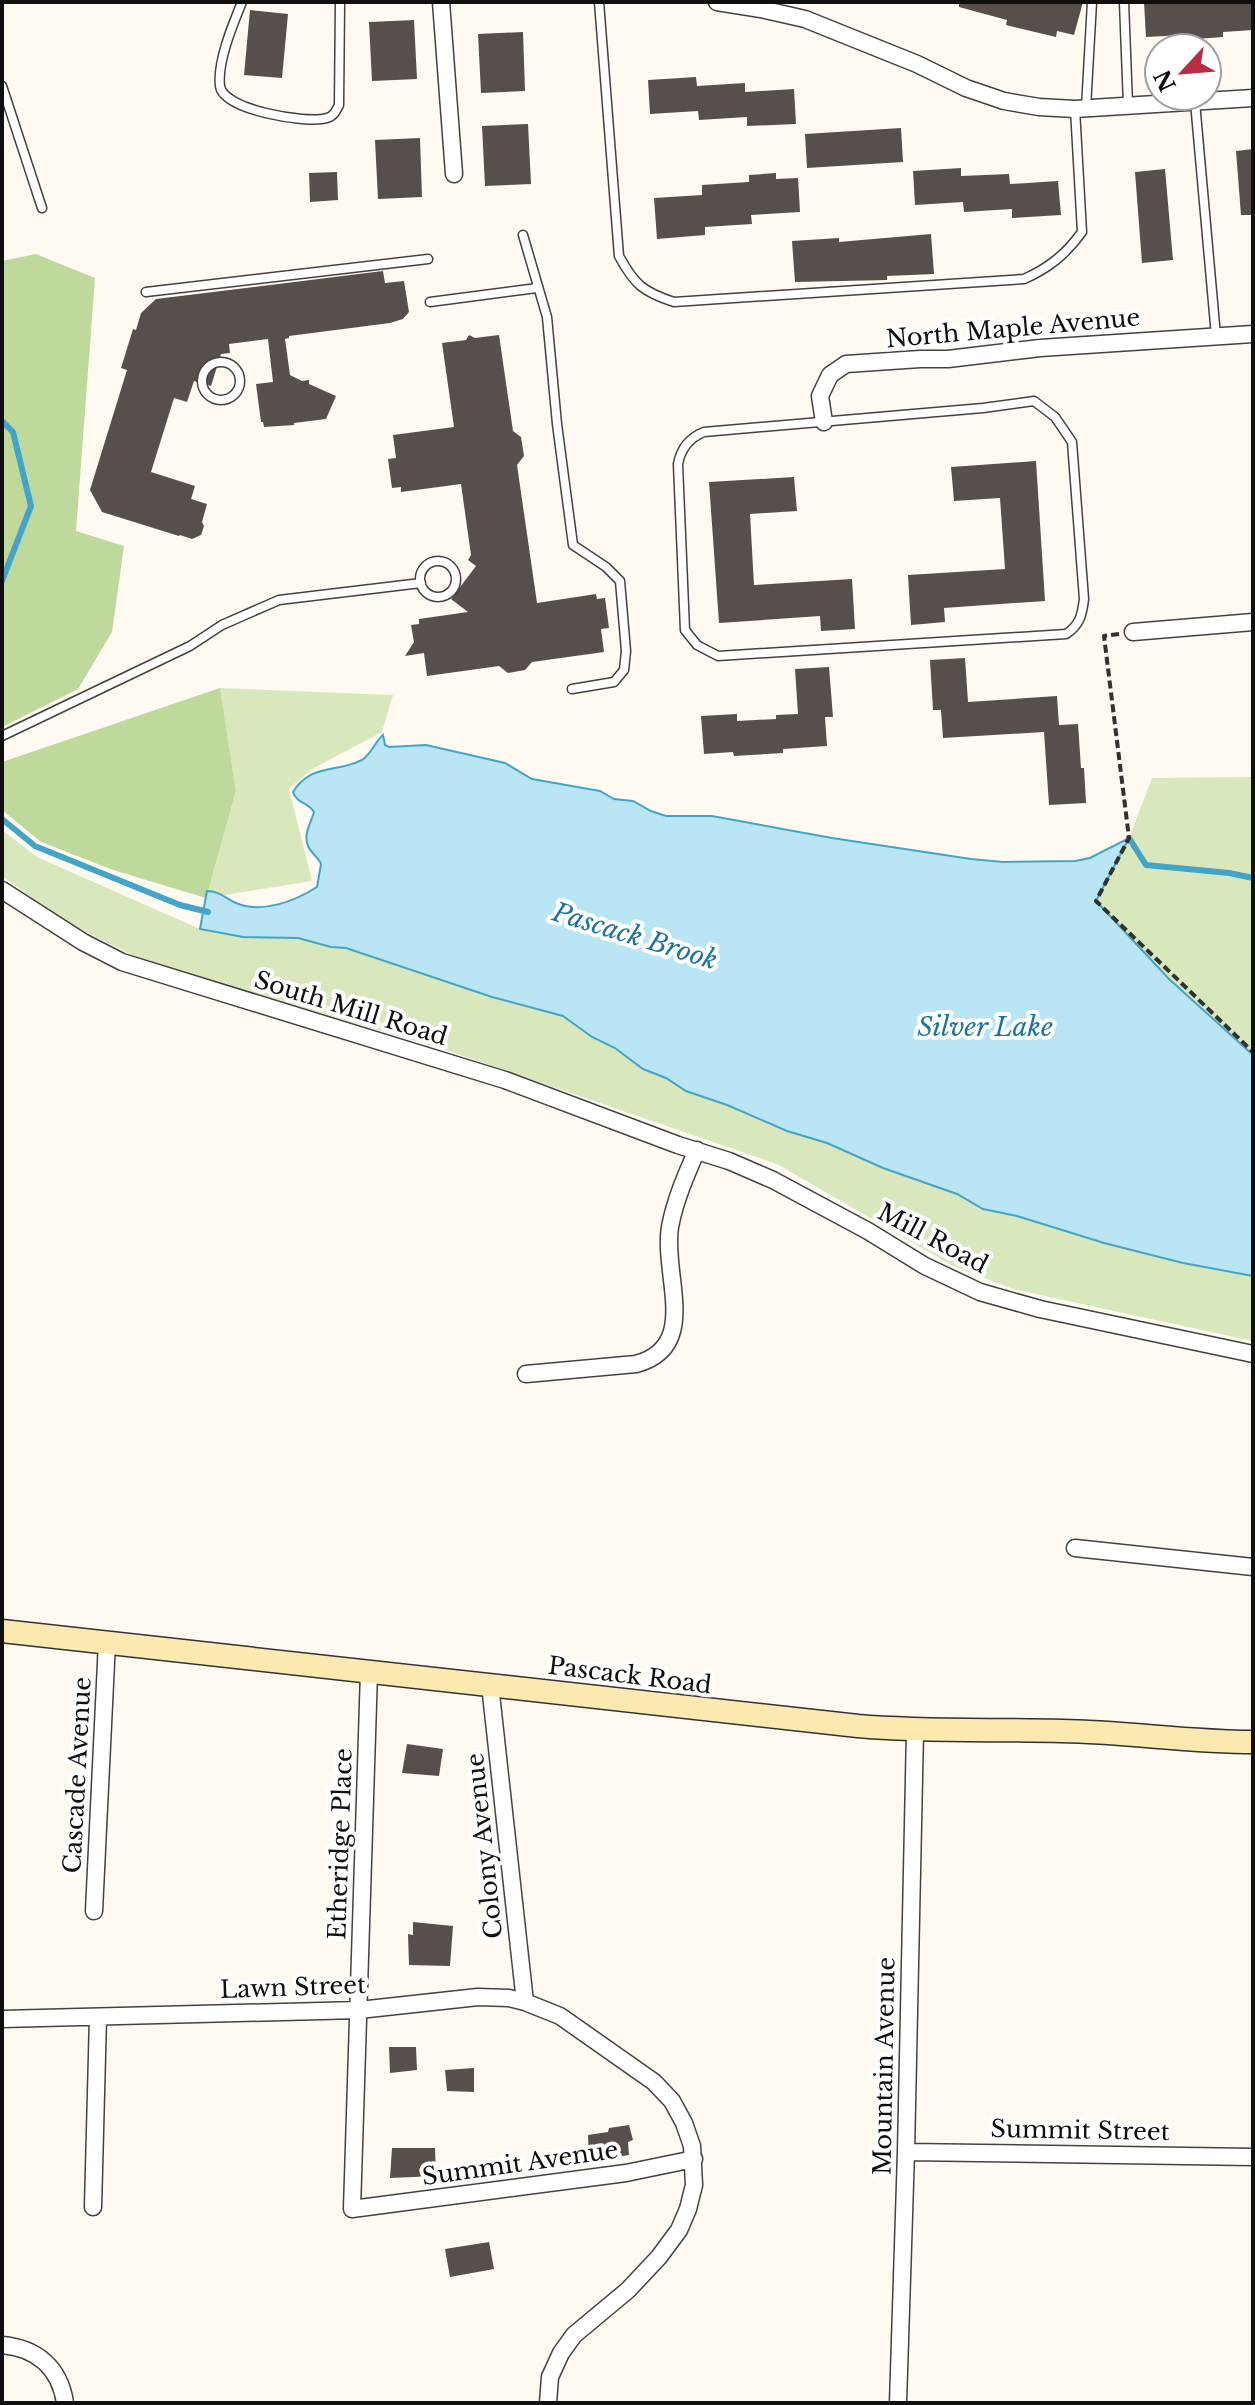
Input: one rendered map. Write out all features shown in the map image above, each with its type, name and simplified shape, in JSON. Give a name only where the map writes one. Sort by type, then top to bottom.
[{"type":"street","points":[[441,2],[454,174]]},
{"type":"street","points":[[717,2],[805,19],[917,64],[966,88],[1004,101],[1039,107],[1080,108],[1143,104]]},
{"type":"street","points":[[1223,100],[1253,98]]},
{"type":"street","name":"North Maple Avenue","points":[[824,422],[820,396],[830,375],[846,364],[948,359],[1040,348],[1253,334]]},
{"type":"street","points":[[1133,632],[1253,622]]},
{"type":"street","name":"South Mill Road","points":[[2,890],[83,942],[122,962],[505,1080],[697,1150]]},
{"type":"street","points":[[526,1374],[636,1364],[650,1360],[663,1351],[671,1339],[675,1324],[668,1251],[670,1229],[676,1201],[697,1150]]},
{"type":"street","name":"Mill Road","points":[[697,1150],[773,1180],[925,1266],[980,1292],[1040,1309],[1253,1354]]},
{"type":"street","points":[[1075,1548],[1253,1567]]},
{"type":"street","name":"Pascack Road","points":[[2,1631],[790,1720],[915,1731],[1064,1731],[1253,1742]]},
{"type":"street","name":"Cascade Avenue","points":[[94,1911],[107,1642]]},
{"type":"street","name":"Etheridge Place","points":[[352,2209],[369,1672]]},
{"type":"street","name":"Colony Avenue","points":[[490,1685],[525,2002]]},
{"type":"street","name":"Mountain Avenue","points":[[898,2403],[915,1731]]},
{"type":"street","name":"Lawn Street","points":[[2,2019],[359,2010],[478,1997],[525,2002],[560,2016],[654,2082],[672,2101],[684,2123],[694,2159]]},
{"type":"street","points":[[93,2207],[98,2017]]},
{"type":"street","name":"Summit Street","points":[[906,2152],[1253,2157]]},
{"type":"street","points":[[548,2403],[550,2377],[567,2344],[628,2290],[679,2230],[694,2185],[694,2159]]},
{"type":"street","name":"Summit Avenue","points":[[352,2209],[626,2173],[694,2159]]},
{"type":"street","points":[[2,2345],[30,2351],[43,2359],[63,2387],[65,2403]]},
{"type":"lane","points":[[242,2],[226,41],[219,85],[222,93],[230,101],[290,120],[325,119],[334,114],[339,105],[340,2]]},
{"type":"lane","points":[[599,2],[619,256],[636,284],[653,295],[674,302],[1024,279],[1059,259],[1082,232],[1080,108],[1092,2]]},
{"type":"lane","points":[[1124,2],[1128,105]]},
{"type":"lane","points":[[2,86],[42,208]]},
{"type":"lane","points":[[1196,112],[1216,337]]},
{"type":"lane","points":[[523,235],[547,317],[573,545],[606,567],[620,581],[626,651],[624,670],[614,682],[572,689]]},
{"type":"lane","points":[[146,292],[428,259]]},
{"type":"lane","points":[[430,302],[537,288]]},
{"type":"lane","points":[[228,363],[239,374],[239,390],[231,398],[215,399],[203,388],[203,377],[212,364],[228,363]]},
{"type":"lane","points":[[1034,401],[1046,409],[1072,442],[1084,599],[1082,617],[1073,629],[1066,634],[718,656],[697,645],[685,630],[680,454],[687,442],[704,432],[824,422],[1034,401]]},
{"type":"lane","points":[[437,561],[449,565],[455,575],[455,587],[446,595],[433,596],[421,583],[422,571],[437,561]]},
{"type":"lane","points":[[2,736],[190,646],[222,625],[279,600],[421,583]]},
{"type":"path","points":[[1133,632],[1104,636],[1129,838],[1096,901],[1253,1052]]},
{"type":"green space","points":[[36,254],[95,278],[76,531],[124,546],[112,632],[78,689],[2,727],[2,261]]},
{"type":"green space","points":[[220,688],[393,695],[382,732],[312,769],[289,789],[312,881],[206,898],[236,791]]},
{"type":"green space","points":[[220,688],[236,791],[206,898],[113,870],[41,842],[2,810],[2,762]]},
{"type":"green space","points":[[1253,777],[1253,1055],[1169,979],[1096,901],[1129,838],[1152,778]]},
{"type":"green space","points":[[2,830],[37,857],[200,929],[243,937],[298,938],[346,948],[492,997],[563,1016],[643,1069],[666,1078],[686,1091],[957,1194],[988,1211],[1017,1216],[1104,1243],[1253,1276],[1253,1341],[1013,1289],[953,1266],[777,1164],[443,1049],[144,961],[66,922],[2,876]]},
{"type":"water","name":"Silver Lake","points":[[383,735],[385,745],[389,747],[426,745],[505,763],[532,779],[600,791],[614,799],[633,801],[666,816],[712,816],[971,859],[1075,861],[1090,858],[1129,838],[1096,901],[1169,979],[1253,1055],[1253,1276],[1183,1263],[983,1209],[957,1194],[686,1091],[666,1078],[643,1069],[563,1016],[492,997],[346,948],[298,938],[243,937],[200,929],[207,891],[219,893],[236,903],[257,907],[289,901],[317,887],[321,864],[309,848],[306,837],[314,812],[293,792],[300,783],[316,773],[362,760]]},
{"type":"building","points":[[959,2],[1083,2],[1074,35],[1057,31],[1056,37],[1006,25],[1007,20],[959,7]]},
{"type":"building","points":[[1144,2],[1253,2],[1253,30],[1146,32]]},
{"type":"building","points":[[250,10],[288,14],[282,78],[244,75]]},
{"type":"building","points":[[414,20],[417,79],[372,81],[369,22]]},
{"type":"building","points":[[523,32],[525,91],[481,93],[478,34]]},
{"type":"building","points":[[696,77],[697,86],[745,83],[745,92],[794,89],[796,124],[747,126],[747,117],[699,120],[698,111],[650,114],[648,80]]},
{"type":"building","points":[[528,124],[531,184],[485,186],[482,126]]},
{"type":"building","points":[[901,128],[903,162],[807,168],[805,134]]},
{"type":"building","points":[[420,138],[422,197],[378,199],[375,140]]},
{"type":"building","points":[[1253,149],[1253,215],[1241,215],[1236,151]]},
{"type":"building","points":[[961,168],[961,176],[1009,174],[1010,184],[1058,181],[1061,215],[1012,218],[1012,209],[964,212],[963,202],[915,205],[913,171]]},
{"type":"building","points":[[1165,169],[1173,260],[1142,263],[1135,172]]},
{"type":"building","points":[[337,172],[338,200],[310,202],[309,173]]},
{"type":"building","points":[[776,173],[776,179],[798,178],[800,212],[751,215],[752,224],[705,227],[705,235],[657,239],[654,198],[702,195],[702,185],[749,182],[749,175]]},
{"type":"building","points":[[931,234],[934,274],[887,276],[887,280],[795,282],[792,241],[839,238],[839,242]]},
{"type":"building","points":[[383,271],[385,283],[404,281],[409,312],[403,319],[285,339],[290,375],[302,381],[309,380],[309,384],[336,396],[326,419],[264,427],[256,384],[273,382],[268,339],[229,344],[230,353],[221,354],[211,386],[194,381],[187,402],[174,398],[151,472],[195,486],[191,499],[207,504],[201,535],[192,539],[179,536],[102,512],[90,490],[127,370],[121,368],[133,329],[136,330],[141,313],[156,299]]},
{"type":"building","points":[[469,335],[475,338],[499,335],[513,431],[521,437],[524,456],[517,465],[537,603],[596,594],[597,599],[605,598],[609,628],[601,629],[604,652],[532,662],[525,670],[508,673],[499,666],[427,676],[424,653],[405,656],[414,642],[411,625],[419,624],[419,619],[468,612],[451,599],[476,566],[468,560],[471,555],[461,484],[401,492],[401,487],[392,488],[388,459],[396,458],[393,435],[454,427],[442,343],[466,340]]},
{"type":"building","points":[[1036,461],[1045,601],[944,608],[945,622],[911,625],[908,575],[1005,569],[1000,498],[954,501],[951,467]]},
{"type":"building","points":[[794,477],[797,511],[750,514],[754,585],[852,579],[855,629],[821,631],[820,616],[719,623],[709,482]]},
{"type":"building","points":[[965,658],[968,702],[1057,696],[1059,725],[1078,724],[1086,803],[1049,805],[1044,732],[943,738],[941,710],[933,710],[930,660]]},
{"type":"building","points":[[829,667],[833,717],[825,717],[827,746],[783,749],[783,753],[704,754],[701,716],[737,714],[737,721],[776,719],[776,715],[798,714],[795,669]]},
{"type":"building","points":[[407,1744],[443,1749],[439,1776],[402,1773]]},
{"type":"building","points":[[413,1922],[453,1926],[450,1966],[409,1965],[408,1934],[413,1935]]},
{"type":"building","points":[[389,2047],[416,2047],[417,2070],[390,2073]]},
{"type":"building","points":[[474,2068],[474,2092],[447,2091],[445,2070]]},
{"type":"building","points":[[629,2125],[633,2140],[628,2142],[629,2155],[589,2161],[588,2135]]},
{"type":"building","points":[[392,2148],[435,2148],[436,2176],[390,2178]]},
{"type":"building","points":[[489,2242],[494,2269],[450,2277],[445,2249]]},
{"type":"waterway","name":"Pascack Brook","points":[[2,421],[13,432],[31,506],[2,581]]},
{"type":"waterway","name":"Pascack Brook","points":[[2,819],[35,846],[180,905],[208,912]]},
{"type":"waterway","points":[[1129,838],[1146,865],[1253,878]]}]
